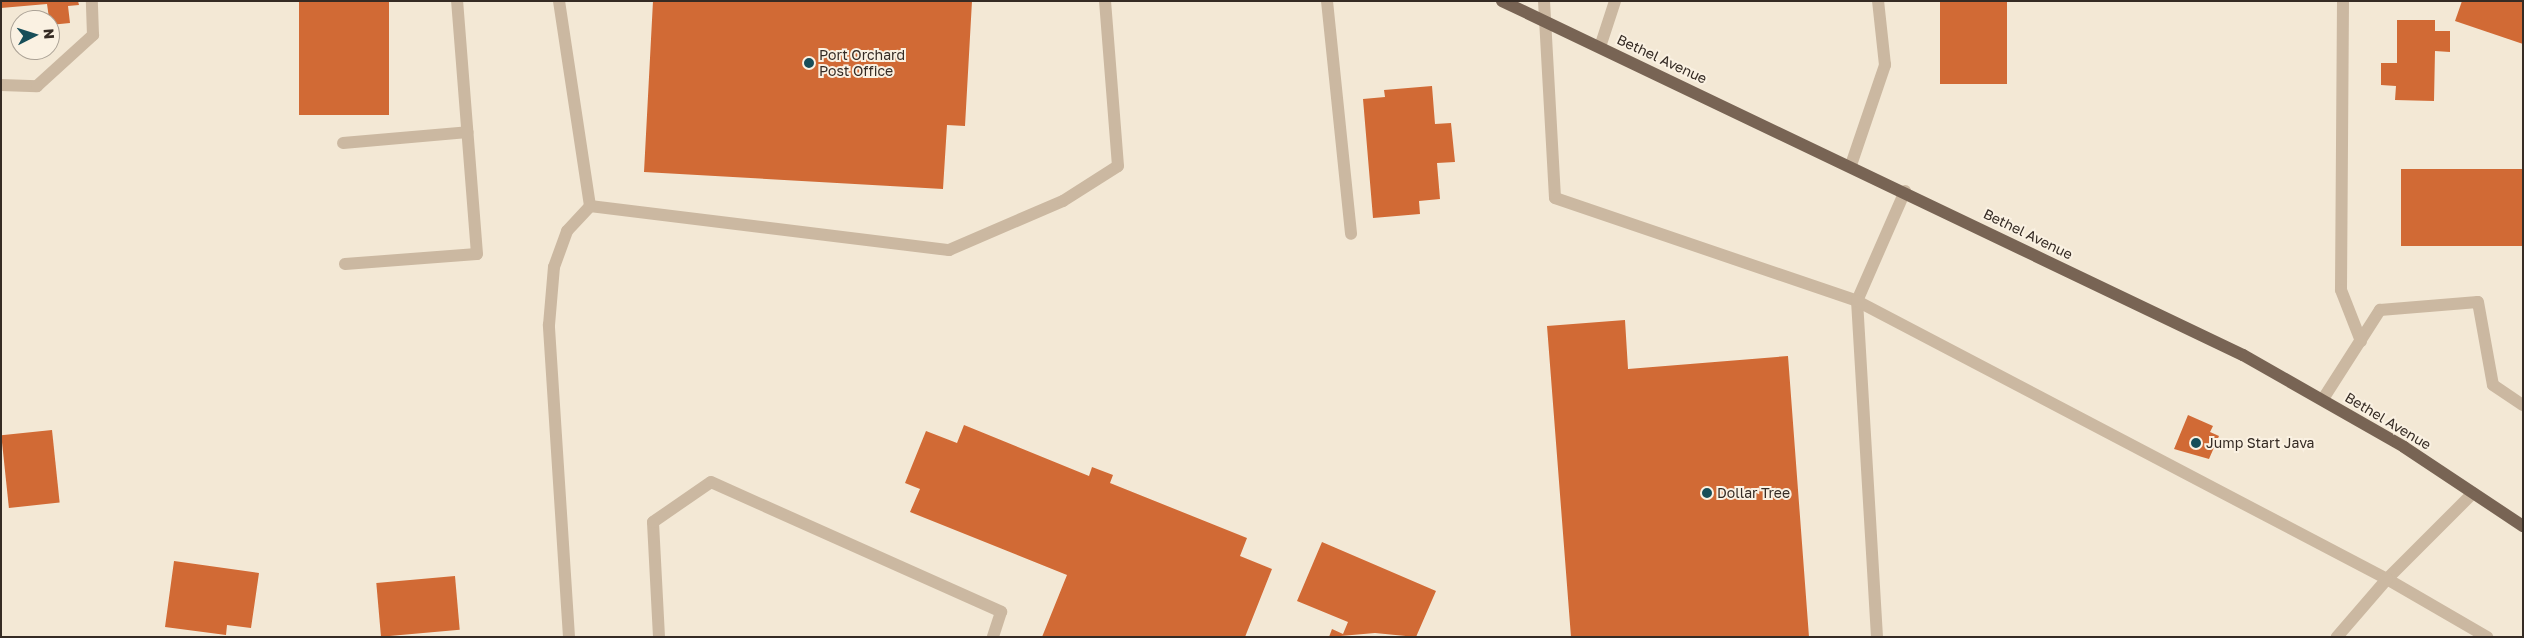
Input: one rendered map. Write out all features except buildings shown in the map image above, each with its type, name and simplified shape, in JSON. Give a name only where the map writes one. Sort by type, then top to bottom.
[{"type":"main road","name":"Bethel Avenue","points":[[1502,1],[1851,165],[2243,354],[2323,399],[2523,526]]},
{"type":"lane","points":[[1,85],[37,86],[93,35],[92,1]]},
{"type":"lane","points":[[345,264],[477,254],[457,1]]},
{"type":"lane","points":[[559,1],[590,206]]},
{"type":"lane","points":[[590,206],[948,250],[1063,201],[1118,166],[1105,1]]},
{"type":"lane","points":[[1327,1],[1351,234]]},
{"type":"lane","points":[[1544,1],[1556,198],[1857,301],[2387,579],[2487,637]]},
{"type":"lane","points":[[1600,47],[1615,1]]},
{"type":"lane","points":[[1851,165],[1884,65],[1878,1]]},
{"type":"lane","points":[[2343,1],[2341,290],[2361,341]]},
{"type":"lane","points":[[343,143],[468,132]]},
{"type":"lane","points":[[1877,637],[1857,301],[1905,191]]},
{"type":"lane","points":[[569,637],[549,325],[557,258],[567,231],[590,206]]},
{"type":"lane","points":[[2323,399],[2380,310],[2478,302],[2493,385],[2523,404]]},
{"type":"lane","points":[[659,637],[652,522],[712,482],[1001,612],[993,637]]},
{"type":"lane","points":[[2337,637],[2387,579],[2473,493]]},
{"type":"place","name":"Port Orchard Post Office","points":[[809,63]]},
{"type":"place","name":"Jump Start Java","points":[[2196,443]]},
{"type":"place","name":"Dollar Tree","points":[[1707,493]]}]
